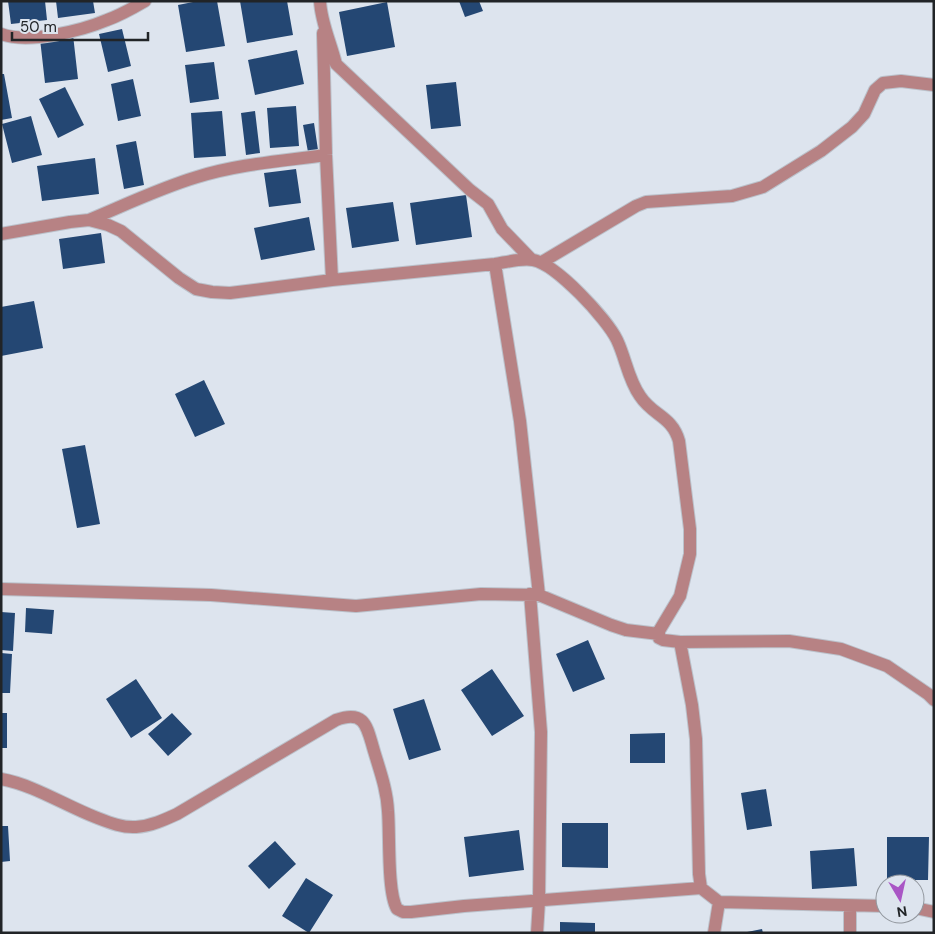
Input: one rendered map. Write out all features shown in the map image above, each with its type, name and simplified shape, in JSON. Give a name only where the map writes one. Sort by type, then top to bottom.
[{"type":"street","points":[[1,34],[27,37],[81,29],[107,21],[146,1]]},
{"type":"street","points":[[320,1],[323,25],[326,155],[332,280]]},
{"type":"street","points":[[323,25],[330,40],[336,64],[488,204],[502,229],[536,261],[553,270],[610,326],[617,340],[633,386],[652,410],[671,423],[676,430],[679,441],[691,542],[680,596],[659,634],[659,638],[680,642],[789,641],[841,649],[888,666],[934,700]]},
{"type":"street","points":[[89,220],[121,231],[179,278],[196,288],[212,292],[230,293],[332,280],[536,261],[646,202],[732,196],[763,186],[821,151],[852,127],[864,114],[875,90],[883,83],[901,81],[934,86]]},
{"type":"street","points":[[1,234],[89,220],[167,186],[198,176],[236,168],[326,155]]},
{"type":"street","points":[[495,264],[520,421],[535,594],[541,732],[537,933]]},
{"type":"street","points":[[1,589],[211,595],[356,606],[481,594],[535,594],[626,630],[659,634]]},
{"type":"street","points":[[680,642],[692,705],[696,739],[699,874],[702,888],[719,902],[875,906]]},
{"type":"street","points":[[1,779],[35,789],[76,809],[111,823],[135,827],[154,824],[177,814],[336,720],[346,716],[356,716],[364,722],[368,731],[383,781],[388,808],[391,893],[397,908],[403,912],[702,888]]},
{"type":"street","points":[[714,933],[719,902]]},
{"type":"street","points":[[850,906],[850,933]]},
{"type":"building","points":[[8,1],[45,1],[47,20],[11,24]]},
{"type":"building","points":[[56,1],[93,1],[95,13],[58,18]]},
{"type":"building","points":[[198,1],[217,1],[225,46],[186,52],[178,5]]},
{"type":"building","points":[[240,1],[287,1],[293,35],[247,43]]},
{"type":"building","points":[[459,1],[479,1],[483,11],[465,17]]},
{"type":"building","points":[[387,2],[395,47],[347,56],[339,12]]},
{"type":"building","points":[[122,29],[131,66],[108,72],[99,34]]},
{"type":"building","points":[[73,35],[78,79],[45,83],[40,39]]},
{"type":"building","points":[[297,50],[304,84],[255,95],[248,60]]},
{"type":"building","points":[[214,62],[219,99],[190,103],[185,65]]},
{"type":"building","points":[[1,74],[4,74],[12,118],[1,120]]},
{"type":"building","points":[[133,79],[141,116],[118,121],[111,84]]},
{"type":"building","points":[[456,82],[461,126],[431,129],[426,85]]},
{"type":"building","points":[[65,87],[84,125],[58,138],[39,99]]},
{"type":"building","points":[[296,106],[299,146],[270,148],[267,108]]},
{"type":"building","points":[[222,111],[226,156],[194,158],[191,113]]},
{"type":"building","points":[[255,111],[260,153],[246,155],[241,113]]},
{"type":"building","points":[[31,116],[42,155],[12,163],[2,124]]},
{"type":"building","points":[[314,123],[318,150],[308,152],[303,125]]},
{"type":"building","points":[[136,141],[144,185],[124,189],[116,145]]},
{"type":"building","points":[[95,158],[99,194],[42,201],[37,166]]},
{"type":"building","points":[[296,169],[301,203],[269,207],[264,173]]},
{"type":"building","points":[[466,195],[472,237],[416,245],[410,203]]},
{"type":"building","points":[[393,202],[399,241],[352,248],[346,208]]},
{"type":"building","points":[[309,217],[315,250],[261,260],[254,228]]},
{"type":"building","points":[[101,233],[105,263],[63,269],[59,239]]},
{"type":"building","points":[[34,301],[43,348],[1,356],[1,307]]},
{"type":"building","points":[[204,380],[225,424],[195,437],[175,394]]},
{"type":"building","points":[[85,445],[100,524],[77,528],[62,449]]},
{"type":"building","points":[[26,608],[54,610],[52,634],[25,632]]},
{"type":"building","points":[[1,612],[15,613],[13,651],[1,650]]},
{"type":"building","points":[[588,640],[605,679],[573,692],[556,654]]},
{"type":"building","points":[[1,653],[12,654],[10,693],[1,693]]},
{"type":"building","points":[[492,669],[524,716],[492,736],[461,690]]},
{"type":"building","points":[[136,679],[162,718],[131,738],[106,699]]},
{"type":"building","points":[[424,699],[441,750],[409,760],[393,709]]},
{"type":"building","points":[[1,713],[7,713],[7,748],[1,748]]},
{"type":"building","points":[[172,713],[192,734],[168,756],[148,734]]},
{"type":"building","points":[[665,733],[665,763],[630,763],[630,734]]},
{"type":"building","points":[[766,789],[772,826],[747,830],[741,793]]},
{"type":"building","points":[[562,823],[608,823],[608,868],[562,867]]},
{"type":"building","points":[[1,826],[8,826],[10,861],[1,862]]},
{"type":"building","points":[[519,830],[524,870],[469,877],[464,837]]},
{"type":"building","points":[[887,837],[929,837],[928,880],[925,880],[925,874],[887,874]]},
{"type":"building","points":[[275,841],[296,864],[269,889],[248,866]]},
{"type":"building","points":[[854,848],[857,886],[812,889],[810,851]]},
{"type":"building","points":[[306,878],[333,895],[309,933],[282,916]]},
{"type":"building","points":[[560,922],[595,923],[595,933],[560,933]]},
{"type":"building","points":[[762,929],[763,933],[747,933],[747,932]]}]
